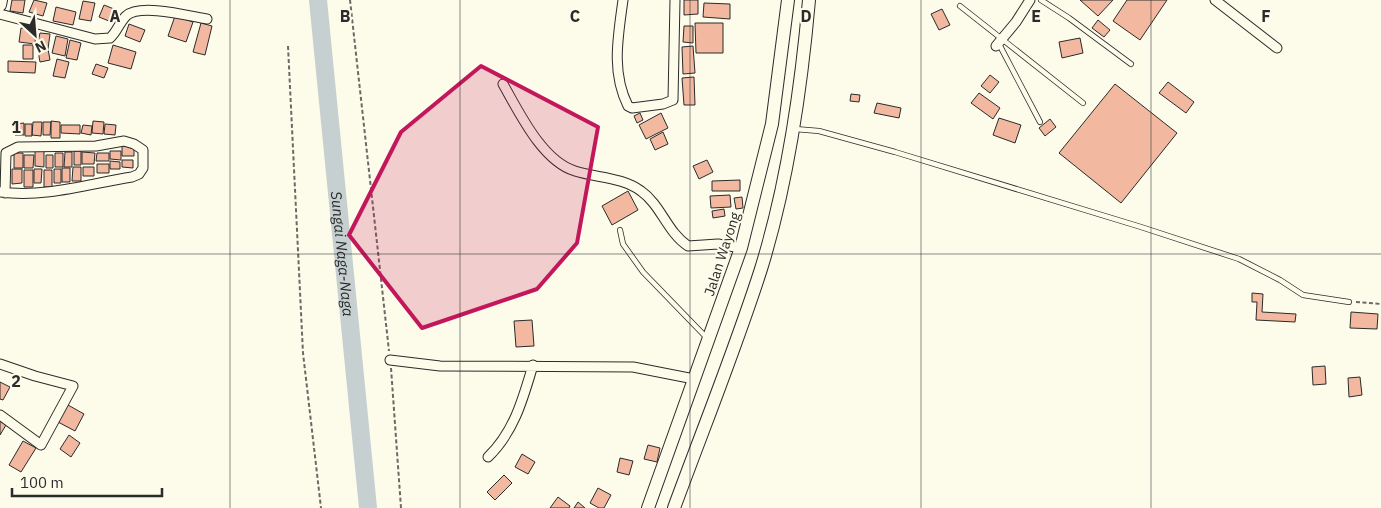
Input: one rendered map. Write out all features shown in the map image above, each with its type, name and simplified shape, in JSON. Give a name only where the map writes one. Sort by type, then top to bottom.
[{"type":"main road","points":[[0,5],[1,0]]},
{"type":"main road","name":"Jalan Wayong","points":[[648,508],[742,248],[759,185],[779,85],[788,0]]},
{"type":"main road","points":[[674,508],[732,355],[761,267],[781,191],[794,129],[809,0]]},
{"type":"main road","points":[[759,185],[781,191]]},
{"type":"street","points":[[623,0],[616,64],[625,99],[628,106],[632,108],[663,104],[672,100],[675,0]]},
{"type":"street","points":[[999,43],[1030,0]]},
{"type":"street","points":[[1215,0],[1277,48]]},
{"type":"street","points":[[0,14],[95,39],[110,38],[126,17],[138,11],[161,12],[207,19]]},
{"type":"street","points":[[502,84],[539,142],[563,166],[633,185],[644,192],[657,207],[677,237],[688,246],[718,244],[742,248]]},
{"type":"street","points":[[124,141],[140,146],[143,150],[143,168],[139,174],[132,177],[49,192],[2,192],[6,152],[10,150],[27,147],[106,146],[124,141]]},
{"type":"street","points":[[390,360],[440,366],[633,367],[694,379]]},
{"type":"street","points":[[0,364],[73,386],[41,445],[0,415]]},
{"type":"street","points":[[488,457],[500,445],[510,430],[533,365]]},
{"type":"lane","points":[[1040,0],[1069,18],[1131,64]]},
{"type":"lane","points":[[960,6],[999,43],[1083,103]]},
{"type":"lane","points":[[999,43],[1040,122]]},
{"type":"lane","points":[[794,129],[819,131],[895,152],[1140,226],[1238,259],[1280,280],[1303,295],[1349,302]]},
{"type":"lane","points":[[620,230],[623,244],[642,272],[709,339]]},
{"type":"path","points":[[350,0],[390,360],[401,508]]},
{"type":"path","points":[[288,46],[303,353],[321,508]]},
{"type":"path","points":[[1349,302],[1381,304]]},
{"type":"highlighted area","points":[[481,66],[598,127],[577,243],[537,289],[422,328],[349,235],[401,132]]},
{"type":"building","points":[[12,0],[25,0],[23,13],[10,11]]},
{"type":"building","points":[[34,0],[47,3],[43,16],[29,12]]},
{"type":"building","points":[[684,0],[698,0],[698,14],[684,15]]},
{"type":"building","points":[[1080,0],[1113,0],[1098,16]]},
{"type":"building","points":[[1127,0],[1167,0],[1140,40],[1113,21]]},
{"type":"building","points":[[83,1],[95,3],[91,21],[79,19]]},
{"type":"building","points":[[704,3],[730,4],[730,19],[703,17]]},
{"type":"building","points":[[104,5],[114,9],[109,21],[99,17]]},
{"type":"building","points":[[56,7],[76,12],[73,25],[53,21]]},
{"type":"building","points":[[942,9],[950,25],[939,30],[931,14]]},
{"type":"building","points":[[175,16],[193,22],[186,42],[168,36]]},
{"type":"building","points":[[1098,20],[1110,30],[1104,37],[1092,28]]},
{"type":"building","points":[[201,23],[212,26],[205,55],[193,52]]},
{"type":"building","points":[[695,23],[723,23],[723,53],[696,53]]},
{"type":"building","points":[[129,24],[145,30],[140,42],[125,36]]},
{"type":"building","points":[[684,26],[693,26],[693,43],[683,42]]},
{"type":"building","points":[[21,28],[36,29],[35,44],[19,42]]},
{"type":"building","points":[[40,33],[50,34],[48,49],[37,47]]},
{"type":"building","points":[[56,36],[68,39],[65,56],[52,53]]},
{"type":"building","points":[[1080,38],[1083,53],[1062,58],[1059,42]]},
{"type":"building","points":[[70,40],[81,43],[77,60],[66,58]]},
{"type":"building","points":[[23,45],[33,45],[33,59],[23,59]]},
{"type":"building","points":[[113,45],[136,52],[131,69],[108,63]]},
{"type":"building","points":[[693,46],[695,73],[683,74],[682,47]]},
{"type":"building","points":[[48,49],[50,60],[40,62],[38,51]]},
{"type":"building","points":[[57,59],[69,62],[65,78],[53,76]]},
{"type":"building","points":[[8,61],[36,62],[35,73],[8,72]]},
{"type":"building","points":[[96,64],[108,68],[104,78],[92,74]]},
{"type":"building","points":[[990,75],[999,82],[990,93],[981,86]]},
{"type":"building","points":[[694,77],[695,105],[684,105],[682,78]]},
{"type":"building","points":[[1168,82],[1194,102],[1186,113],[1159,93]]},
{"type":"building","points":[[1115,84],[1177,133],[1121,203],[1059,153]]},
{"type":"building","points":[[979,93],[1000,108],[993,119],[971,103]]},
{"type":"building","points":[[851,94],[860,95],[859,102],[850,101]]},
{"type":"building","points":[[877,103],[901,108],[899,118],[874,113]]},
{"type":"building","points":[[640,113],[643,120],[637,123],[634,116]]},
{"type":"building","points":[[661,113],[668,128],[646,139],[639,125]]},
{"type":"building","points":[[999,118],[1021,125],[1015,143],[993,135]]},
{"type":"building","points":[[1050,119],[1056,127],[1045,136],[1039,128]]},
{"type":"building","points":[[51,121],[60,122],[60,138],[51,138]]},
{"type":"building","points":[[93,121],[104,122],[103,134],[92,133]]},
{"type":"building","points":[[33,122],[42,122],[41,136],[32,135]]},
{"type":"building","points":[[43,122],[51,122],[50,135],[43,135]]},
{"type":"building","points":[[24,123],[24,135],[15,135],[15,124]]},
{"type":"building","points":[[25,124],[32,124],[32,136],[25,136]]},
{"type":"building","points":[[105,124],[116,125],[115,135],[104,134]]},
{"type":"building","points":[[61,125],[80,125],[80,134],[61,133]]},
{"type":"building","points":[[83,125],[92,126],[91,135],[81,133]]},
{"type":"building","points":[[663,132],[668,144],[655,150],[650,139]]},
{"type":"building","points":[[122,146],[134,146],[134,156],[122,156]]},
{"type":"building","points":[[35,150],[44,151],[44,167],[35,166]]},
{"type":"building","points":[[74,151],[81,151],[81,165],[74,165]]},
{"type":"building","points":[[110,151],[121,151],[121,160],[110,159]]},
{"type":"building","points":[[65,152],[72,152],[72,167],[64,167]]},
{"type":"building","points":[[82,152],[95,153],[94,164],[82,164]]},
{"type":"building","points":[[14,153],[23,153],[23,168],[14,168]]},
{"type":"building","points":[[55,153],[63,153],[63,167],[55,167]]},
{"type":"building","points":[[97,153],[109,153],[109,161],[96,161]]},
{"type":"building","points":[[24,155],[34,155],[33,168],[24,168]]},
{"type":"building","points":[[46,155],[53,155],[53,168],[46,168]]},
{"type":"building","points":[[122,160],[133,160],[133,168],[122,167]]},
{"type":"building","points":[[707,160],[713,172],[699,179],[693,166]]},
{"type":"building","points":[[110,161],[120,162],[120,169],[110,169]]},
{"type":"building","points":[[97,164],[109,164],[109,173],[97,173]]},
{"type":"building","points":[[73,167],[81,167],[81,181],[72,181]]},
{"type":"building","points":[[83,167],[94,167],[94,176],[83,176]]},
{"type":"building","points":[[62,168],[70,168],[70,182],[62,182]]},
{"type":"building","points":[[12,169],[22,169],[22,183],[12,184]]},
{"type":"building","points":[[34,169],[42,169],[41,183],[34,183]]},
{"type":"building","points":[[54,169],[61,169],[61,183],[54,183]]},
{"type":"building","points":[[24,170],[33,170],[33,187],[24,187]]},
{"type":"building","points":[[44,170],[52,170],[52,187],[44,187]]},
{"type":"building","points":[[740,180],[740,191],[712,191],[712,181]]},
{"type":"building","points":[[628,191],[638,210],[612,225],[602,206]]},
{"type":"building","points":[[730,195],[731,207],[711,208],[710,196]]},
{"type":"building","points":[[742,197],[743,208],[736,209],[734,198]]},
{"type":"building","points":[[724,209],[725,216],[713,218],[712,211]]},
{"type":"building","points":[[1252,293],[1263,294],[1262,312],[1296,314],[1295,322],[1256,320],[1257,302],[1252,302]]},
{"type":"building","points":[[1351,312],[1378,314],[1377,329],[1350,328]]},
{"type":"building","points":[[532,320],[534,346],[516,347],[514,321]]},
{"type":"building","points":[[1325,366],[1326,384],[1313,385],[1312,367]]},
{"type":"building","points":[[1360,377],[1362,395],[1349,397],[1348,378]]},
{"type":"building","points":[[0,382],[10,387],[3,400],[0,399]]},
{"type":"building","points":[[68,405],[84,414],[75,431],[58,422]]},
{"type":"building","points":[[0,421],[6,425],[0,435]]},
{"type":"building","points":[[69,435],[80,443],[71,457],[60,449]]},
{"type":"building","points":[[23,441],[36,448],[21,472],[9,465]]},
{"type":"building","points":[[648,445],[660,448],[657,462],[644,459]]},
{"type":"building","points":[[522,454],[535,462],[528,474],[515,467]]},
{"type":"building","points":[[620,458],[633,461],[629,475],[617,472]]},
{"type":"building","points":[[504,475],[512,483],[495,500],[487,492]]},
{"type":"building","points":[[598,488],[611,495],[604,508],[599,508],[590,503]]},
{"type":"building","points":[[558,497],[570,506],[569,508],[550,508]]},
{"type":"building","points":[[578,502],[585,508],[574,508]]},
{"type":"waterway","name":"Sungai Naga-Naga","points":[[318,0],[368,508]]}]
